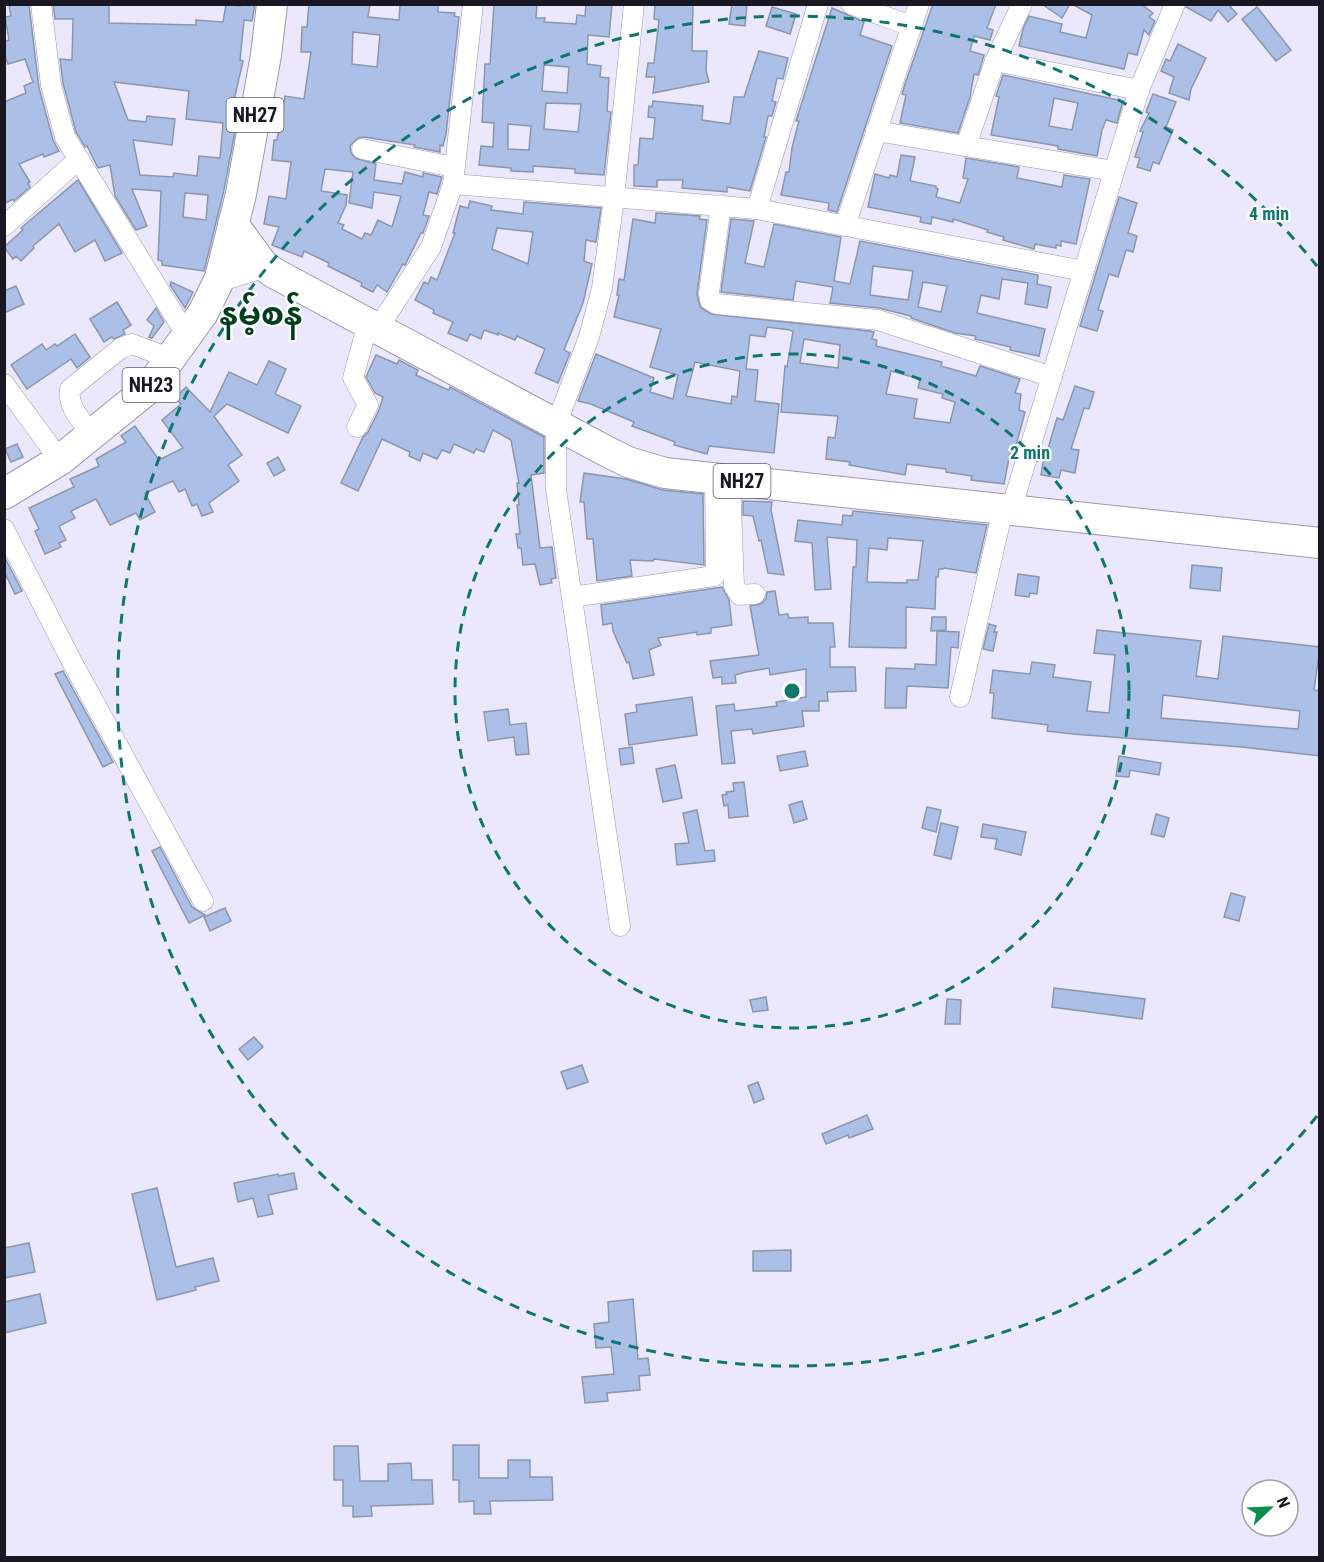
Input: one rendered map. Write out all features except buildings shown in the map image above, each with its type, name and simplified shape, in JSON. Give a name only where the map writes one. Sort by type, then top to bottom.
[{"type":"highway","name":"NH27","points":[[272,4],[266,55],[241,194],[233,225],[263,265],[274,273],[556,425],[628,462],[665,473],[1320,543]]},
{"type":"highway","name":"NH23","points":[[4,494],[60,460],[149,388],[203,313],[220,278],[233,225]]},
{"type":"main road","points":[[220,278],[263,265]]},
{"type":"street","points":[[41,4],[51,85],[65,136],[178,347]]},
{"type":"street","points":[[357,427],[368,405],[353,378],[373,325],[431,247],[453,176],[473,4]]},
{"type":"street","points":[[620,926],[556,489],[556,425],[590,337],[602,288],[614,198],[634,4]]},
{"type":"street","points":[[757,209],[818,4]]},
{"type":"street","points":[[851,4],[911,26]]},
{"type":"street","points":[[845,226],[919,4]]},
{"type":"street","points":[[966,146],[996,60],[1022,4]]},
{"type":"street","points":[[960,697],[1007,510],[1052,377],[1139,90],[1173,5]]},
{"type":"street","points":[[996,60],[1139,90]]},
{"type":"street","points":[[876,131],[1114,171]]},
{"type":"street","points":[[362,149],[453,176],[614,198],[757,209],[1084,271]]},
{"type":"street","points":[[4,226],[79,159]]},
{"type":"street","points":[[721,205],[709,293],[710,300],[717,304],[878,320],[1052,377]]},
{"type":"street","points":[[92,435],[71,405],[70,389],[121,348],[132,344],[178,347]]},
{"type":"street","points":[[4,384],[60,460]]},
{"type":"street","points":[[572,597],[714,576],[722,479]]},
{"type":"street","points":[[722,479],[734,586],[740,595],[755,594]]},
{"type":"street","points":[[4,529],[71,660],[203,901]]},
{"type":"district","name":"နမ့်စန်","points":[[261,313]]}]
